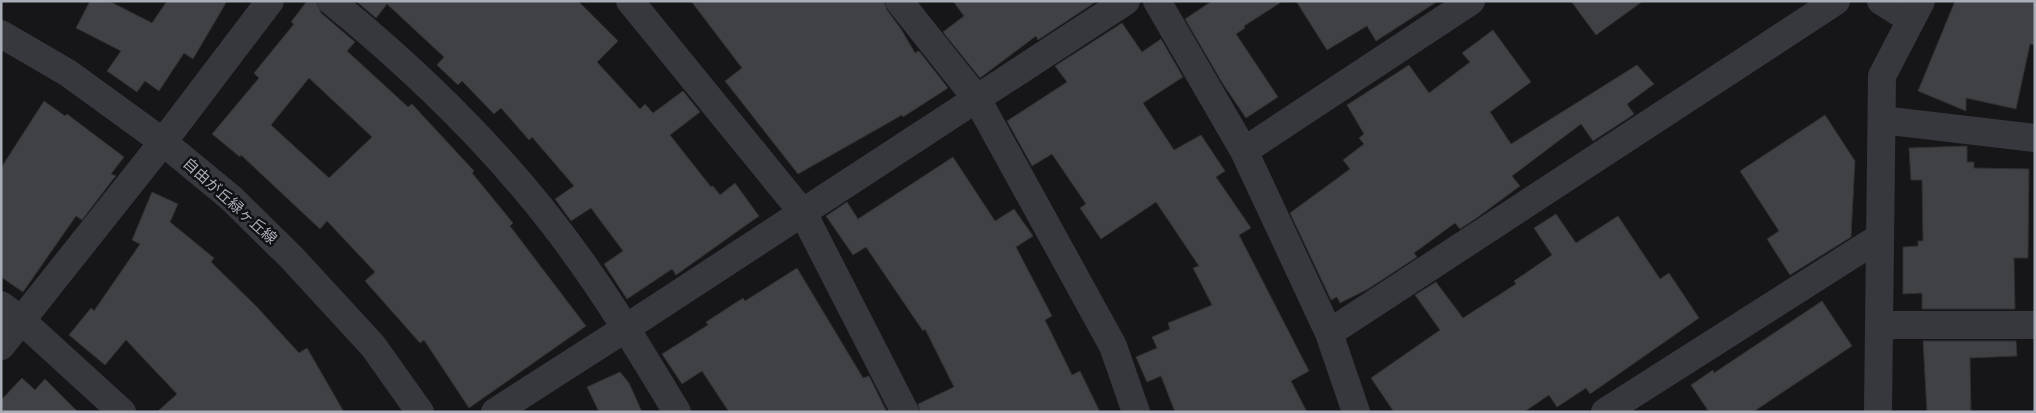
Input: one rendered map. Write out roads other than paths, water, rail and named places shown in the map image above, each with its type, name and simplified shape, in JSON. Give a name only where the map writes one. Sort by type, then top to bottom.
[{"type":"street","points":[[1,346],[11,312],[163,142],[270,1]]},
{"type":"street","points":[[331,1],[388,48],[482,140],[552,222],[626,328],[676,412]]},
{"type":"street","points":[[630,1],[803,213],[905,412]]},
{"type":"street","points":[[899,1],[977,100],[1113,346],[1136,412]]},
{"type":"street","points":[[495,412],[977,100],[1126,1]]},
{"type":"street","points":[[1157,1],[1244,151],[1329,333],[1356,412]]},
{"type":"street","points":[[1244,151],[1471,1]]},
{"type":"street","points":[[1329,333],[1836,1]]},
{"type":"street","points":[[1878,412],[1882,76],[1916,11],[1881,1]]},
{"type":"street","name":"自由が丘緑ヶ丘線","points":[[1,34],[68,73],[163,142],[231,198],[292,258],[373,346],[420,412]]},
{"type":"street","points":[[1882,120],[2035,138]]},
{"type":"street","points":[[1605,412],[1880,237]]},
{"type":"street","points":[[11,312],[122,412]]},
{"type":"street","points":[[1879,325],[2035,325]]}]
